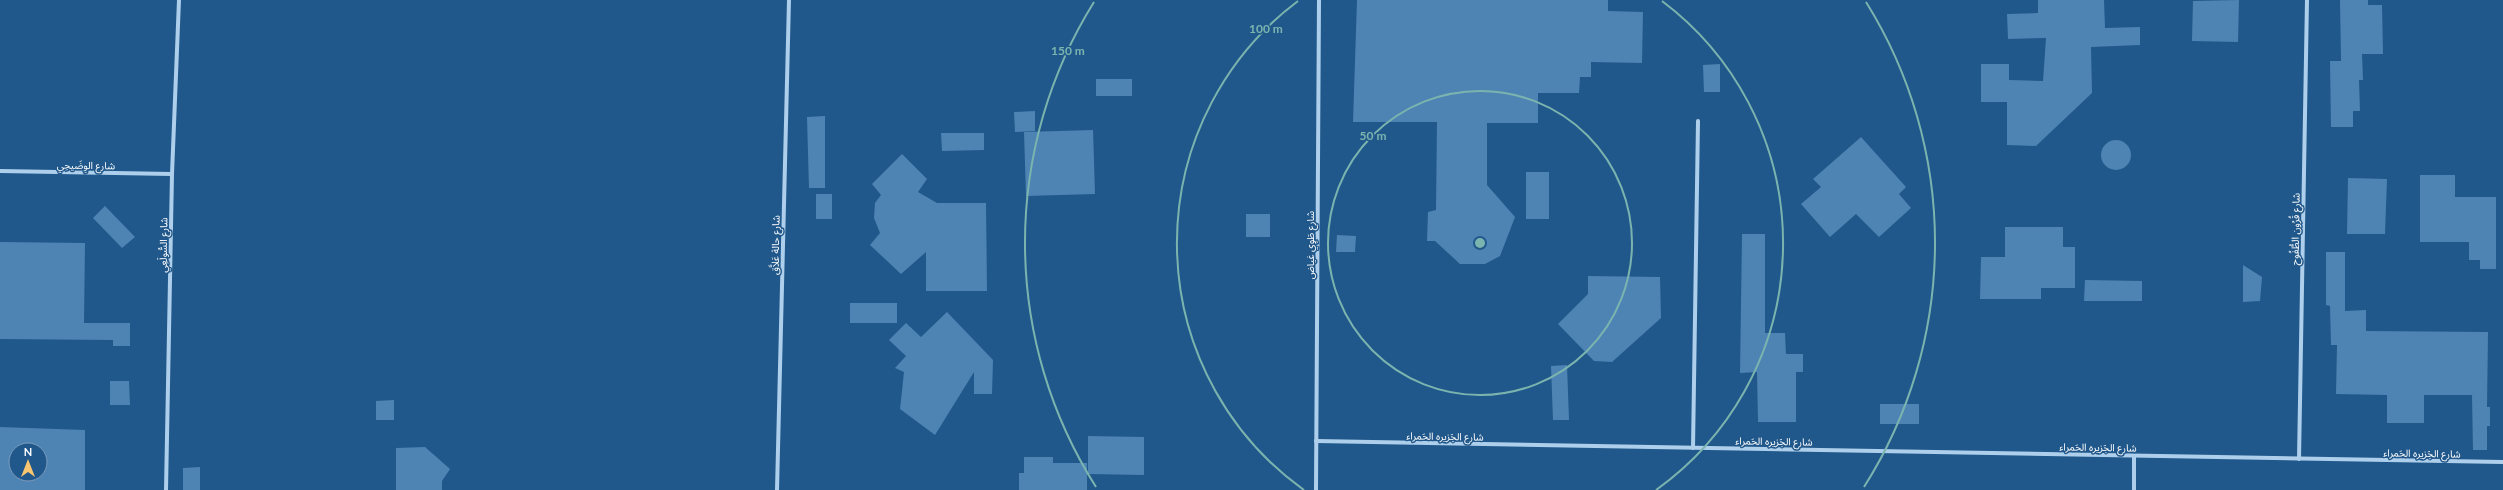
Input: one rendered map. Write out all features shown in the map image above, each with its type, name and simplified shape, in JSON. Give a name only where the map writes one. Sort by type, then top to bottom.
[{"type":"street","name":"شارع السُّولَعِي","points":[[166,490],[172,174],[179,0]]},
{"type":"street","name":"شارع حالة عَلاَّق","points":[[777,490],[789,0]]},
{"type":"street","name":"شارع طَوِي غياض","points":[[1316,490],[1319,0]]},
{"type":"street","name":"شارع قُرُون الطُّفُوح","points":[[2299,458],[2307,0]]},
{"type":"street","points":[[1693,448],[1698,121]]},
{"type":"street","name":"شارع الوِضَيحِي","points":[[0,172],[172,174]]},
{"type":"street","name":"شارع الجَزيره الحَمراء","points":[[1316,441],[2503,462]]},
{"type":"street","points":[[2134,456],[2134,490]]},
{"type":"building","points":[[1357,0],[1608,0],[1608,11],[1643,12],[1642,63],[1591,62],[1591,77],[1580,77],[1579,93],[1538,93],[1538,123],[1487,123],[1487,185],[1515,217],[1500,256],[1485,264],[1460,264],[1435,241],[1427,241],[1428,212],[1436,210],[1437,122],[1353,122]]},
{"type":"building","points":[[2038,0],[2104,0],[2105,28],[2140,27],[2140,45],[2091,47],[2092,93],[2036,146],[2007,145],[2007,102],[1981,102],[1981,64],[2009,64],[2009,80],[2043,81],[2046,38],[2008,39],[2007,14],[2038,13]]},
{"type":"building","points":[[2239,0],[2238,42],[2192,41],[2193,1]]},
{"type":"building","points":[[2340,0],[2368,0],[2368,5],[2382,5],[2383,54],[2362,54],[2363,80],[2359,80],[2360,111],[2353,111],[2353,127],[2331,127],[2330,61],[2341,61]]},
{"type":"building","points":[[1720,64],[1720,92],[1704,92],[1703,65]]},
{"type":"building","points":[[1096,79],[1132,79],[1132,96],[1096,96]]},
{"type":"building","points":[[1035,111],[1035,131],[1015,132],[1014,112]]},
{"type":"building","points":[[825,116],[825,188],[809,188],[807,117]]},
{"type":"building","points":[[1093,130],[1095,194],[1026,196],[1024,132]]},
{"type":"building","points":[[941,133],[984,133],[984,150],[942,151]]},
{"type":"building","points":[[1861,137],[1906,187],[1899,194],[1911,208],[1879,237],[1856,214],[1830,237],[1801,204],[1821,187],[1813,179]]},
{"type":"building","points":[[2116,140],[2127,144],[2131,155],[2127,166],[2116,170],[2105,166],[2101,155],[2105,144]]},
{"type":"building","points":[[902,154],[927,179],[918,192],[937,203],[986,203],[987,291],[926,291],[926,252],[901,274],[870,245],[880,233],[874,218],[875,203],[881,195],[872,184]]},
{"type":"building","points":[[1526,172],[1549,172],[1549,219],[1526,219]]},
{"type":"building","points":[[2420,175],[2455,175],[2455,197],[2496,197],[2496,269],[2480,269],[2480,260],[2469,260],[2469,242],[2420,242]]},
{"type":"building","points":[[2348,178],[2387,179],[2385,234],[2347,234]]},
{"type":"building","points":[[816,194],[832,194],[832,219],[816,219]]},
{"type":"building","points":[[105,206],[135,237],[122,248],[93,218]]},
{"type":"building","points":[[1246,214],[1270,214],[1270,237],[1246,237]]},
{"type":"building","points":[[2005,227],[2063,227],[2063,247],[2075,247],[2075,288],[2041,288],[2041,299],[1980,299],[1981,257],[2005,257]]},
{"type":"building","points":[[1742,234],[1765,234],[1765,333],[1785,333],[1786,354],[1803,354],[1803,372],[1796,372],[1796,422],[1758,422],[1757,372],[1740,373]]},
{"type":"building","points":[[1337,235],[1356,236],[1355,252],[1336,252]]},
{"type":"building","points":[[0,242],[85,243],[84,323],[130,323],[130,346],[113,346],[113,340],[0,339]]},
{"type":"building","points":[[2326,252],[2345,252],[2345,311],[2366,310],[2366,331],[2488,332],[2487,407],[2490,407],[2490,426],[2487,426],[2487,450],[2473,450],[2472,395],[2424,395],[2424,423],[2387,423],[2387,395],[2336,394],[2337,345],[2331,345],[2330,306],[2326,305]]},
{"type":"building","points":[[2243,265],[2262,277],[2260,301],[2243,302]]},
{"type":"building","points":[[1588,276],[1660,277],[1661,318],[1612,362],[1594,361],[1558,324],[1588,294]]},
{"type":"building","points":[[2085,280],[2142,281],[2142,301],[2084,301]]},
{"type":"building","points":[[850,303],[897,303],[897,323],[850,323]]},
{"type":"building","points":[[947,312],[993,360],[992,394],[974,394],[974,372],[935,435],[900,409],[904,372],[895,368],[906,356],[889,340],[906,323],[921,337]]},
{"type":"building","points":[[1567,365],[1569,420],[1553,420],[1551,366]]},
{"type":"building","points":[[110,381],[129,381],[130,405],[110,405]]},
{"type":"building","points":[[394,400],[394,420],[376,420],[376,401]]},
{"type":"building","points":[[1880,404],[1919,404],[1919,424],[1880,424]]},
{"type":"building","points":[[0,427],[85,430],[85,490],[0,490]]},
{"type":"building","points":[[1088,436],[1144,437],[1144,475],[1088,474]]},
{"type":"building","points":[[425,447],[450,469],[442,481],[442,490],[396,490],[396,448]]},
{"type":"building","points":[[1024,457],[1053,457],[1053,463],[1087,463],[1087,490],[1019,490],[1019,473],[1024,473]]},
{"type":"building","points":[[200,467],[200,490],[183,490],[183,468]]}]
